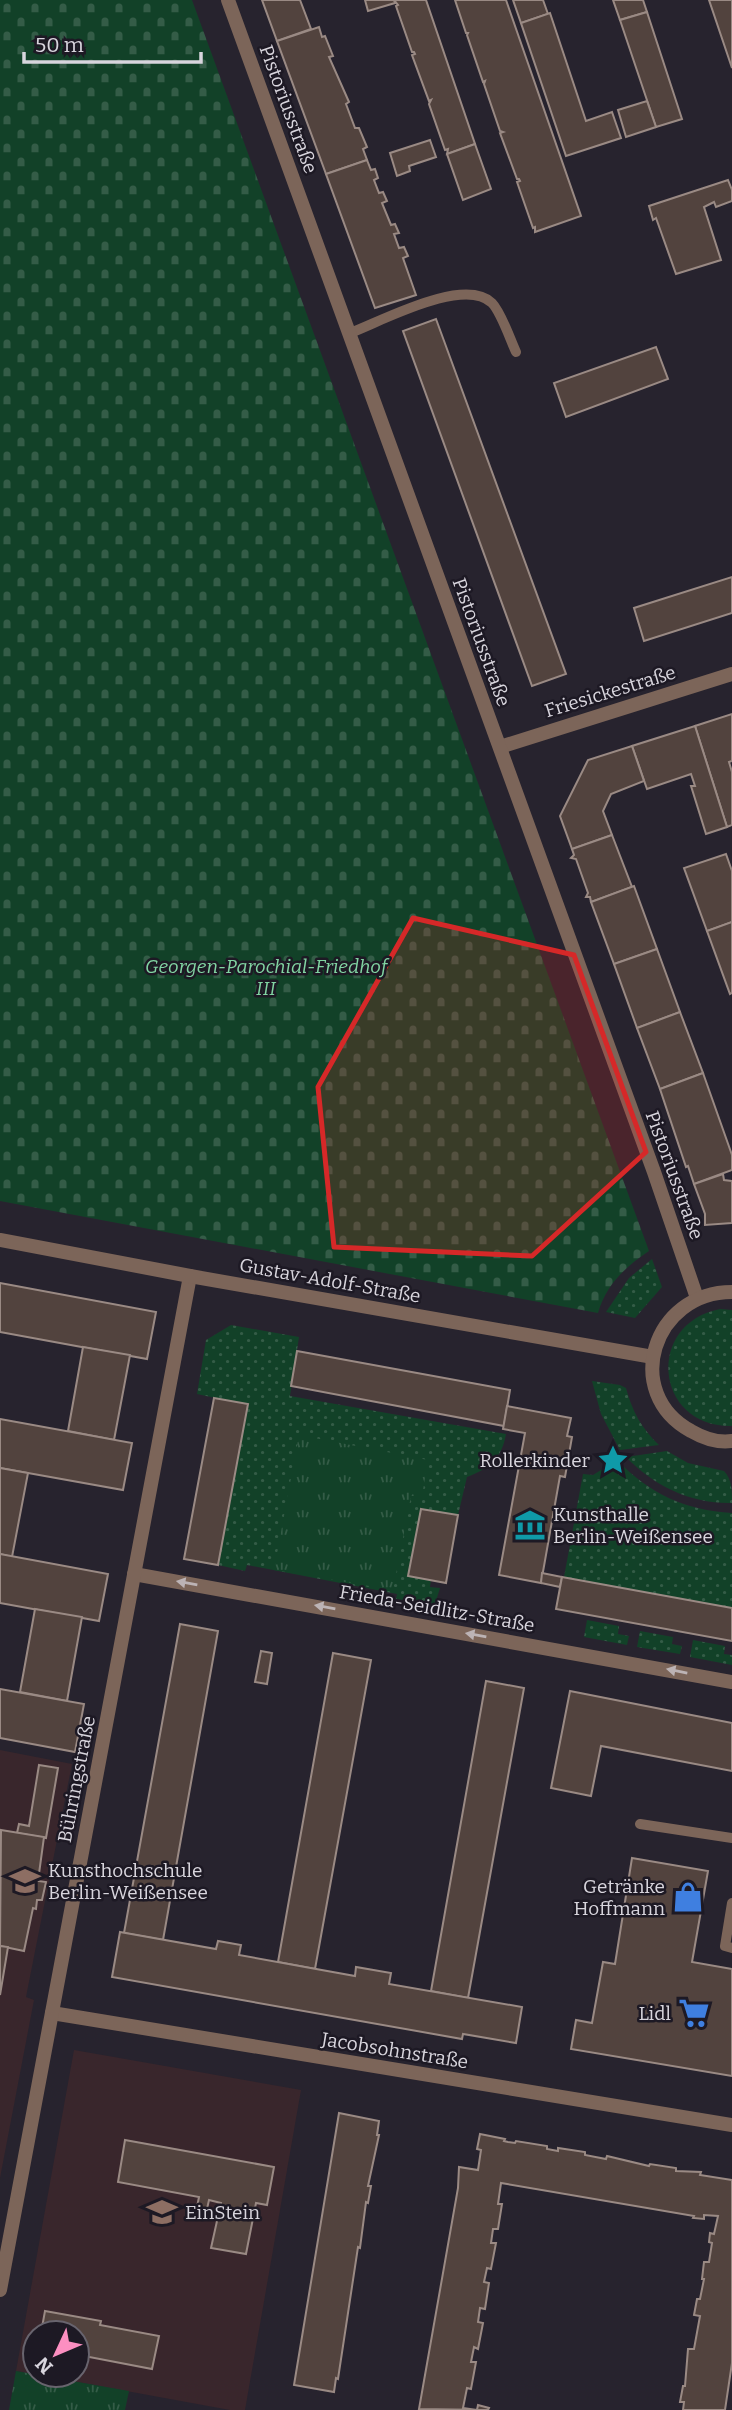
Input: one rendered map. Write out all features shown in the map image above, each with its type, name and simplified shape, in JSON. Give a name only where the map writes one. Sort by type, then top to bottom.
[{"type":"street","name":"Pistoriusstraße","points":[[228,0],[651,1163],[697,1298]]},
{"type":"street","name":"Friesickestraße","points":[[500,747],[732,674]]},
{"type":"street","name":"Gustav-Adolf-Straße","points":[[0,1240],[653,1357]]},
{"type":"street","name":"Bühringstraße","points":[[0,2290],[190,1276]]},
{"type":"street","points":[[732,1292],[697,1298],[671,1318],[658,1338],[653,1357],[655,1386],[665,1408],[681,1426],[702,1438],[732,1441]]},
{"type":"street","name":"Frieda-Seidlitz-Straße","points":[[134,1574],[732,1682]]},
{"type":"street","name":"Jacobsohnstraße","points":[[52,2013],[732,2125]]},
{"type":"lane","points":[[350,333],[441,296],[463,293],[481,295],[493,304],[516,352]]},
{"type":"lane","points":[[640,1824],[732,1838]]},
{"type":"lane","points":[[732,1903],[724,1946],[732,1948]]},
{"type":"highlighted area","points":[[413,918],[574,955],[646,1152],[532,1256],[334,1247],[318,1087]]},
{"type":"shaded area","name":"Kunsthochschule Berlin-Weißensee","points":[[0,1750],[72,1764],[26,1997],[34,2000],[0,2178]]},
{"type":"shaded area","name":"EinStein","points":[[74,2050],[301,2090],[245,2410],[230,2410],[91,2385],[91,2319],[25,2319]]},
{"type":"shaded area","name":"EinStein","points":[[21,2343],[21,2372],[16,2371]]},
{"type":"green space","name":"Georgen-Parochial-Friedhof III","points":[[0,0],[192,0],[649,1251],[618,1278],[606,1294],[598,1313],[0,1201]]},
{"type":"green space","points":[[652,1259],[662,1287],[635,1318],[606,1312],[629,1278]]},
{"type":"green space","points":[[720,1309],[732,1310],[732,1426],[706,1422],[687,1411],[674,1394],[669,1374],[670,1353],[679,1334],[696,1318]]},
{"type":"green space","points":[[231,1325],[299,1337],[290,1396],[506,1434],[501,1450],[493,1462],[467,1477],[458,1515],[421,1509],[408,1576],[431,1580],[430,1587],[440,1588],[435,1604],[396,1599],[397,1594],[247,1565],[245,1571],[218,1565],[248,1405],[197,1394],[206,1340]]},
{"type":"green space","points":[[592,1381],[626,1388],[638,1419],[659,1445],[620,1450],[601,1414]]},
{"type":"green space","points":[[299,1435],[428,1460],[422,1496],[411,1496],[393,1590],[274,1570]]},
{"type":"green space","points":[[667,1451],[688,1463],[724,1471],[730,1481],[732,1503],[702,1500],[674,1491],[649,1477],[626,1457]]},
{"type":"green space","points":[[617,1460],[642,1482],[669,1498],[699,1508],[732,1513],[732,1608],[564,1577],[583,1474],[593,1475]]},
{"type":"green space","points":[[587,1620],[619,1626],[618,1634],[629,1636],[627,1645],[584,1637]]},
{"type":"green space","points":[[640,1631],[673,1637],[672,1644],[682,1646],[680,1654],[637,1647]]},
{"type":"green space","points":[[693,1640],[725,1646],[724,1654],[732,1655],[732,1665],[690,1657]]},
{"type":"green space","points":[[16,2371],[21,2372],[21,2389],[91,2389],[91,2384],[129,2391],[125,2410],[9,2410]]},
{"type":"building","points":[[262,0],[300,0],[311,29],[277,41]]},
{"type":"building","points":[[365,0],[394,0],[395,3],[368,11]]},
{"type":"building","points":[[394,0],[426,0],[475,144],[447,154],[448,149],[445,150],[429,104],[431,100],[429,101],[412,55],[415,54]]},
{"type":"building","points":[[455,0],[506,0],[581,216],[535,232],[517,182],[520,181],[500,133],[503,132],[500,131]]},
{"type":"building","points":[[513,0],[543,0],[548,14],[521,23]]},
{"type":"building","points":[[613,0],[643,0],[647,12],[620,20]]},
{"type":"building","points":[[709,0],[732,0],[732,68]]},
{"type":"building","points":[[647,12],[682,119],[656,127],[620,20]]},
{"type":"building","points":[[550,13],[586,121],[612,112],[621,138],[566,156],[521,23]]},
{"type":"building","points":[[319,27],[333,56],[329,57],[349,102],[346,104],[355,128],[359,128],[367,147],[363,149],[367,160],[326,174],[277,41]]},
{"type":"building","points":[[647,101],[656,127],[626,137],[618,110]]},
{"type":"building","points":[[430,140],[436,157],[409,166],[410,171],[397,176],[390,153]]},
{"type":"building","points":[[475,144],[491,189],[463,200],[447,154]]},
{"type":"building","points":[[367,160],[371,170],[375,169],[378,178],[374,180],[379,193],[383,192],[387,201],[382,203],[391,225],[395,224],[399,233],[394,234],[399,248],[404,247],[408,256],[403,258],[416,295],[375,308],[326,174]]},
{"type":"building","points":[[728,180],[732,201],[716,207],[714,202],[704,207],[721,260],[676,274],[649,206]]},
{"type":"building","points":[[436,319],[566,674],[532,686],[403,331]]},
{"type":"building","points":[[656,347],[668,379],[566,417],[554,383]]},
{"type":"building","points":[[732,577],[732,613],[644,641],[634,608]]},
{"type":"building","points":[[732,714],[732,761],[729,762],[732,772],[732,825],[727,827],[695,726]]},
{"type":"building","points":[[695,726],[727,827],[706,834],[691,786],[695,786],[691,774],[647,789],[632,746]]},
{"type":"building","points":[[632,746],[644,781],[611,794],[603,811],[612,835],[572,849],[560,816],[588,760]]},
{"type":"building","points":[[612,835],[632,887],[591,902],[590,897],[586,897],[588,893],[576,859],[571,858],[574,855],[572,849]]},
{"type":"building","points":[[726,854],[732,871],[732,922],[707,931],[684,868]]},
{"type":"building","points":[[634,886],[657,949],[614,964],[591,902]]},
{"type":"building","points":[[732,922],[732,993],[730,994],[707,931]]},
{"type":"building","points":[[657,949],[680,1012],[637,1028],[614,964]]},
{"type":"building","points":[[680,1012],[703,1073],[660,1089],[637,1028]]},
{"type":"building","points":[[703,1073],[732,1155],[732,1170],[694,1184],[660,1089]]},
{"type":"building","points":[[723,1174],[724,1180],[732,1181],[732,1223],[705,1225],[705,1214],[694,1184]]},
{"type":"building","points":[[0,1283],[156,1312],[147,1359],[0,1332]]},
{"type":"building","points":[[83,1347],[130,1355],[114,1440],[68,1431]]},
{"type":"building","points":[[297,1351],[510,1390],[504,1426],[291,1386]]},
{"type":"building","points":[[214,1398],[248,1404],[218,1565],[184,1559]]},
{"type":"building","name":"Kunsthalle Berlin-Weißensee","points":[[507,1406],[571,1418],[567,1436],[572,1437],[565,1477],[560,1476],[541,1583],[499,1575],[525,1433],[503,1429]]},
{"type":"building","points":[[0,1419],[132,1443],[123,1490],[0,1468]]},
{"type":"building","points":[[0,1468],[28,1473],[12,1557],[0,1554]]},
{"type":"building","points":[[421,1509],[458,1515],[446,1583],[408,1576]]},
{"type":"building","points":[[0,1554],[108,1574],[99,1621],[0,1603]]},
{"type":"building","points":[[542,1573],[562,1577],[560,1587],[541,1583]]},
{"type":"building","points":[[562,1577],[732,1608],[732,1641],[556,1609]]},
{"type":"building","points":[[35,1609],[82,1617],[67,1701],[20,1692]]},
{"type":"building","points":[[180,1624],[218,1631],[163,1940],[124,1933]]},
{"type":"building","points":[[261,1651],[272,1653],[267,1684],[255,1682]]},
{"type":"building","points":[[333,1653],[371,1660],[315,1969],[278,1962]]},
{"type":"building","points":[[486,1681],[524,1688],[468,1998],[431,1991]]},
{"type":"building","points":[[0,1689],[84,1704],[75,1752],[0,1738]]},
{"type":"building","points":[[570,1691],[732,1723],[732,1771],[601,1746],[591,1796],[551,1788]]},
{"type":"building","points":[[39,1765],[58,1768],[46,1838],[17,1833],[19,1824],[29,1826]]},
{"type":"building","points":[[1,1830],[44,1837],[38,1881],[46,1882],[42,1900],[37,1900],[36,1909],[33,1908],[24,1951],[0,1946]]},
{"type":"building","points":[[632,1858],[708,1871],[692,1962],[732,1969],[732,2076],[571,2049],[576,2020],[592,2023],[603,1962],[615,1964]]},
{"type":"building","points":[[120,1932],[216,1949],[218,1941],[241,1945],[239,1955],[355,1976],[356,1967],[391,1973],[389,1984],[522,2007],[516,2043],[463,2034],[462,2039],[112,1977]]},
{"type":"building","points":[[0,1946],[8,1947],[0,1995]]},
{"type":"building","points":[[339,2113],[379,2121],[379,2135],[334,2392],[294,2385]]},
{"type":"building","points":[[480,2134],[508,2142],[547,2146],[547,2149],[558,2151],[558,2148],[585,2152],[585,2155],[606,2159],[607,2156],[732,2180],[732,2363],[725,2410],[683,2410],[684,2402],[680,2402],[685,2386],[688,2349],[694,2349],[700,2316],[694,2315],[704,2279],[704,2262],[709,2262],[712,2243],[709,2242],[710,2233],[714,2234],[718,2216],[704,2215],[704,2219],[693,2218],[694,2216],[501,2183],[498,2204],[502,2204],[498,2229],[493,2229],[491,2243],[496,2243],[491,2269],[487,2268],[484,2282],[489,2283],[485,2309],[480,2308],[478,2322],[483,2323],[478,2349],[474,2347],[471,2362],[476,2362],[471,2389],[467,2388],[463,2408],[476,2410],[419,2409],[458,2188],[459,2167],[478,2170],[481,2150],[477,2149]]},
{"type":"building","points":[[125,2140],[274,2167],[267,2205],[256,2203],[246,2254],[211,2248],[221,2203],[209,2200],[207,2209],[197,2207],[199,2197],[118,2182]]},
{"type":"building","points":[[45,2311],[90,2319],[44,2319]]},
{"type":"building","points":[[91,2319],[101,2321],[100,2325],[159,2336],[152,2369],[91,2357]]},
{"type":"building","points":[[478,2405],[489,2408],[488,2410],[477,2410]]},
{"type":"place","name":"Rollerkinder","points":[[613,1460]]},
{"type":"place","name":"Kunsthalle Berlin-Weißensee","points":[[530,1525]]},
{"type":"place","name":"Kunsthochschule Berlin-Weißensee","points":[[25,1881]]},
{"type":"place","name":"Getränke Hoffmann","points":[[688,1897]]},
{"type":"place","name":"Lidl","points":[[694,2013]]},
{"type":"place","name":"EinStein","points":[[162,2212]]}]
